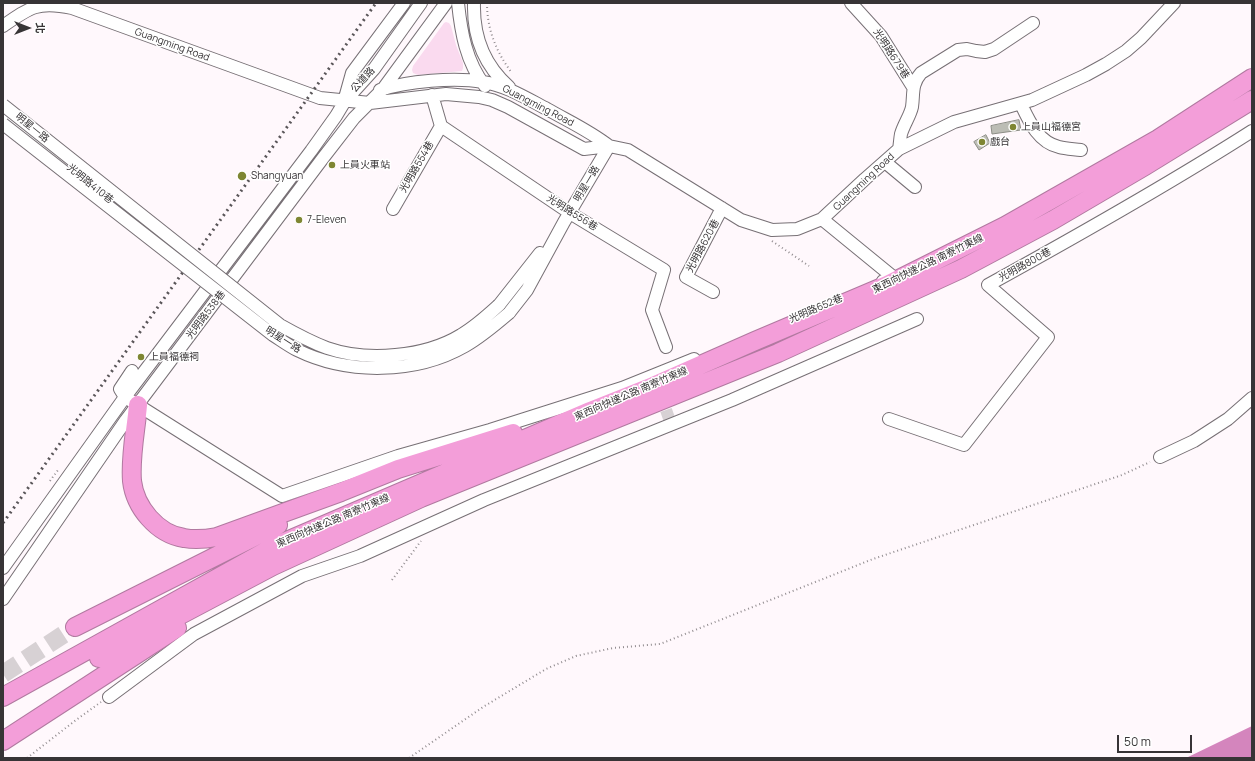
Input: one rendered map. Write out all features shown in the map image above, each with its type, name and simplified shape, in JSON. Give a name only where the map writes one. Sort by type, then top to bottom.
[{"type":"highway","name":"東西向快速公路 南寮竹東線","points":[[4,702],[274,546],[590,411],[653,386],[886,285],[1005,226],[1158,139],[1252,78]]},
{"type":"highway","name":"東西向快速公路 南寮竹東線","points":[[4,702],[273,566],[421,498],[778,353],[961,269],[1053,220],[1145,166],[1252,100]]},
{"type":"highway","points":[[132,401],[132,480],[135,495],[141,508],[160,528],[183,538],[195,539],[217,537],[341,492],[398,469],[590,411]]},
{"type":"highway","points":[[75,627],[341,492]]},
{"type":"highway","points":[[3,741],[273,566]]},
{"type":"street","name":"公道路","points":[[344,101],[352,73],[404,3]]},
{"type":"street","name":"公道路","points":[[344,101],[374,69],[421,3]]},
{"type":"street","name":"公道路","points":[[376,96],[446,3]]},
{"type":"street","points":[[458,3],[464,43],[473,66],[482,81],[493,94],[508,107]]},
{"type":"street","points":[[474,3],[475,25],[478,39],[487,61],[496,76],[524,97]]},
{"type":"street","name":"光明路679巷","points":[[852,3],[881,36],[913,87]]},
{"type":"street","name":"Guangming Road","points":[[3,26],[25,11],[36,6],[47,4],[72,8],[310,96],[344,101],[376,96],[446,94],[479,97],[492,100],[508,107],[584,149],[609,146],[628,150],[741,220],[772,230],[797,229],[822,219],[899,150],[954,122],[1021,104],[1086,75],[1126,52],[1174,3]]},
{"type":"street","points":[[899,150],[902,132],[912,107],[913,87],[916,78],[920,73],[958,50],[967,49],[976,52],[984,52],[994,49],[1033,24]]},
{"type":"street","name":"Guangming Road","points":[[344,101],[376,96],[422,82],[451,80],[482,81],[494,84],[524,97],[592,134],[609,146]]},
{"type":"street","points":[[432,95],[441,126]]},
{"type":"street","name":"光明路538巷","points":[[3,568],[354,118],[376,96]]},
{"type":"street","name":"光明路538巷","points":[[3,599],[126,420],[132,401],[336,116],[344,101]]},
{"type":"street","points":[[1021,104],[1031,125],[1043,138],[1051,144],[1059,147],[1081,150]]},
{"type":"street","name":"明星一路","points":[[3,105],[280,325],[302,338],[328,348],[354,355],[384,356],[418,351],[437,346],[461,336],[482,321],[500,305],[567,218]]},
{"type":"street","name":"光明路410巷","points":[[3,114],[178,253]]},
{"type":"street","name":"明星一路","points":[[3,124],[273,336],[297,350],[324,360],[352,367],[384,368],[416,364],[439,358],[465,346],[489,331],[509,313],[527,290],[609,146]]},
{"type":"street","name":"光明路554巷","points":[[393,209],[441,126]]},
{"type":"street","name":"光明路556巷","points":[[441,126],[567,218],[664,270],[652,310],[666,347]]},
{"type":"street","name":"光明路800巷","points":[[889,419],[964,444],[1048,337],[988,285],[1094,227],[1252,131]]},
{"type":"street","points":[[885,162],[915,187]]},
{"type":"street","name":"光明路620巷","points":[[713,292],[686,277],[722,208]]},
{"type":"street","name":"光明路652巷","points":[[132,401],[282,496],[398,456],[490,430],[622,388],[893,277],[822,219]]},
{"type":"street","points":[[109,697],[194,634],[302,576],[360,556],[484,500],[732,400],[916,319]]},
{"type":"street","points":[[132,371],[120,389],[132,401]]},
{"type":"street","points":[[1160,457],[1194,442],[1228,419],[1252,398]]},
{"type":"path","points":[[487,3],[488,17],[494,43],[512,74]]},
{"type":"path","points":[[772,241],[809,266]]},
{"type":"path","points":[[409,758],[489,703],[546,669],[576,656],[613,648],[660,644],[873,559],[1122,475],[1160,457]]},
{"type":"path","points":[[392,580],[419,542],[424,538]]},
{"type":"path","points":[[27,758],[76,720],[109,697]]},
{"type":"shaded area","points":[[446,22],[451,26],[463,63],[462,71],[418,75],[413,73],[413,66]]},
{"type":"shaded area","points":[[1252,726],[1252,758],[1186,758]]},
{"type":"building","points":[[1019,120],[1021,130],[992,134],[991,126]]},
{"type":"building","name":"戲台","points":[[986,135],[990,143],[979,150],[974,142]]},
{"type":"tunnel","points":[[660,393],[671,424]]},
{"type":"tunnel","points":[[3,674],[75,627]]},
{"type":"railway","points":[[3,523],[376,3]]},
{"type":"place","name":"上員山福德宮","points":[[1013,127]]},
{"type":"place","name":"戲台","points":[[982,142]]},
{"type":"place","name":"上員火車站","points":[[332,165]]},
{"type":"place","name":"Shangyuan","points":[[242,176]]},
{"type":"place","name":"7-Eleven","points":[[299,220]]},
{"type":"place","name":"上員福德祠","points":[[141,357]]}]
